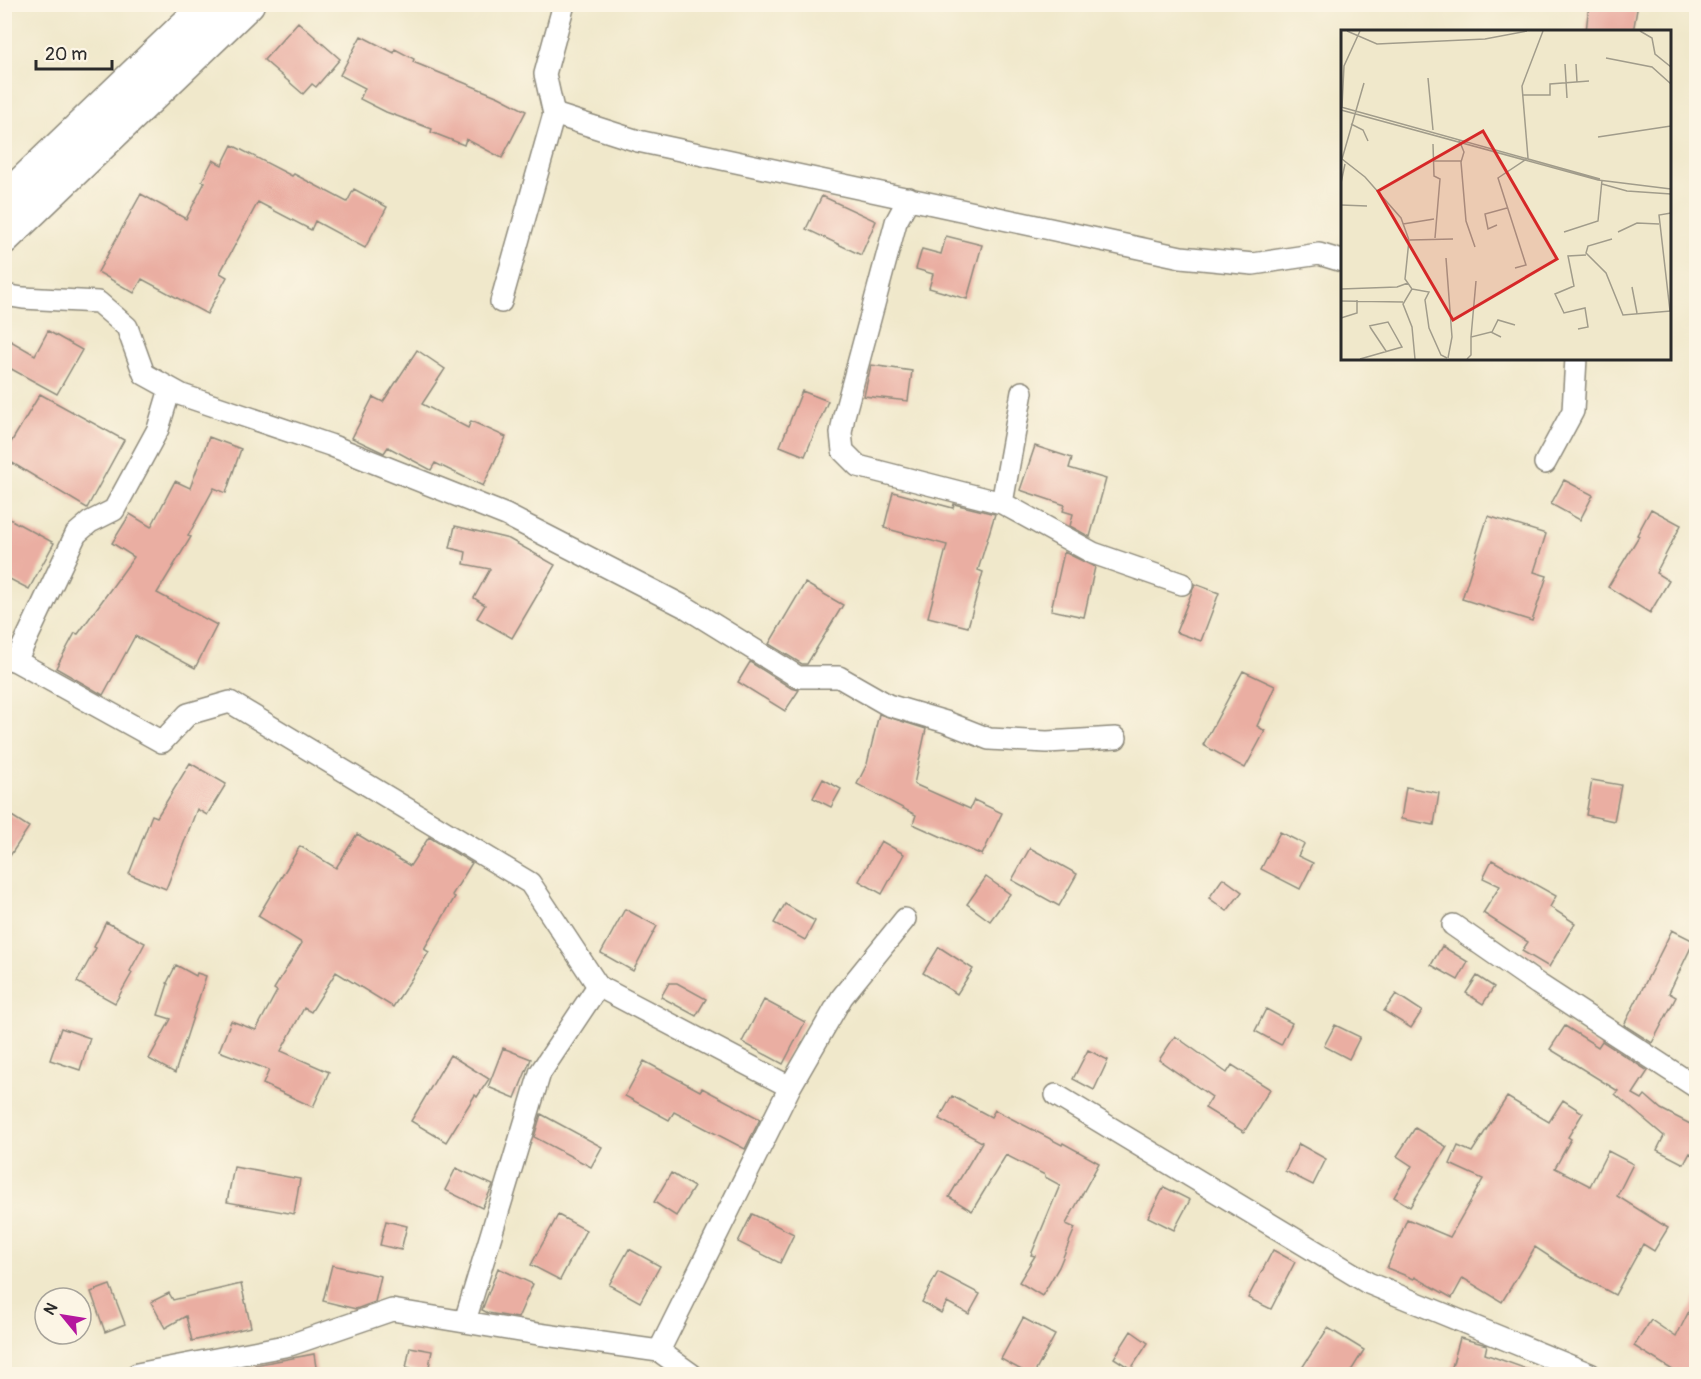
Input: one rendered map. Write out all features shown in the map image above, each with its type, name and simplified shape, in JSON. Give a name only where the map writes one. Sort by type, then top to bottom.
[{"type":"street","points":[[4,198],[207,4]]},
{"type":"street","points":[[4,239],[249,4]]},
{"type":"street","points":[[501,302],[554,114],[545,74],[564,4]]},
{"type":"street","points":[[554,114],[638,141],[1181,257],[1253,264],[1319,254],[1341,261]]},
{"type":"street","points":[[909,198],[896,222],[844,416],[841,433],[843,451],[858,466],[1002,503],[1093,553],[1182,584]]},
{"type":"street","points":[[4,294],[23,298],[98,302],[127,327],[144,375],[170,389],[330,445],[506,514],[687,608],[798,677],[839,677],[888,705],[946,722],[989,738],[1047,742],[1116,738]]},
{"type":"street","points":[[1545,463],[1573,411],[1576,360]]},
{"type":"street","points":[[170,389],[158,429],[114,510],[90,522],[76,534],[10,659],[162,742],[188,714],[230,702],[530,884],[598,986],[790,1087]]},
{"type":"street","points":[[1002,503],[1022,392]]},
{"type":"street","points":[[659,1351],[790,1087],[842,997],[905,919]]},
{"type":"street","points":[[1453,925],[1538,984],[1696,1087]]},
{"type":"street","points":[[465,1322],[540,1073],[598,986]]},
{"type":"street","points":[[1056,1095],[1368,1283],[1590,1374]]},
{"type":"street","points":[[136,1374],[290,1345],[392,1310],[659,1351],[691,1374]]},
{"type":"building","points":[[1589,4],[1638,4],[1633,30],[1586,30]]},
{"type":"building","points":[[298,22],[340,59],[316,87],[312,84],[303,94],[264,60]]},
{"type":"building","points":[[361,36],[394,53],[395,49],[414,59],[413,62],[499,97],[526,111],[502,158],[466,139],[464,145],[360,99],[365,88],[340,75]]},
{"type":"building","points":[[232,145],[347,202],[354,189],[387,207],[365,248],[315,221],[311,230],[258,202],[220,273],[227,277],[207,314],[142,279],[134,293],[98,272],[141,194],[186,219],[205,182],[202,181],[213,160],[222,165]]},
{"type":"building","points":[[822,196],[876,221],[861,255],[806,229]]},
{"type":"building","points":[[946,236],[982,245],[967,299],[929,288],[933,274],[916,269],[922,249],[941,254]]},
{"type":"building","points":[[48,331],[82,350],[57,394],[4,365],[4,337],[35,355]]},
{"type":"building","points":[[417,350],[445,369],[422,404],[468,428],[471,421],[506,437],[483,486],[435,463],[431,470],[388,447],[384,453],[352,438],[373,397],[383,402]]},
{"type":"building","points":[[871,365],[912,371],[908,401],[864,396]]},
{"type":"building","points":[[802,391],[828,401],[805,456],[780,446]]},
{"type":"building","points":[[40,394],[124,440],[87,508],[4,458],[4,454]]},
{"type":"building","points":[[209,437],[241,449],[226,493],[214,488],[188,536],[191,537],[157,593],[217,625],[195,668],[135,636],[103,695],[56,668],[75,633],[78,634],[134,557],[112,543],[130,514],[151,527],[175,481],[190,488]]},
{"type":"building","points":[[1035,446],[1072,458],[1069,468],[1106,479],[1090,537],[1070,526],[1073,514],[1063,511],[1065,505],[1020,490]]},
{"type":"building","points":[[1564,480],[1593,495],[1580,520],[1551,504]]},
{"type":"building","points":[[893,492],[953,508],[954,504],[995,514],[978,570],[983,572],[968,627],[928,617],[947,545],[884,528]]},
{"type":"building","points":[[1651,509],[1681,525],[1656,573],[1669,581],[1650,613],[1608,587],[1639,536],[1637,535]]},
{"type":"building","points":[[4,516],[54,543],[29,589],[4,576]]},
{"type":"building","points":[[1488,516],[1546,534],[1534,572],[1547,576],[1532,621],[1462,599]]},
{"type":"building","points":[[455,526],[509,539],[555,565],[512,638],[477,618],[485,605],[474,598],[490,569],[464,564],[466,552],[450,548]]},
{"type":"building","points":[[1064,552],[1095,567],[1084,617],[1051,610]]},
{"type":"building","points":[[805,583],[843,605],[807,664],[802,664],[769,644]]},
{"type":"building","points":[[1195,584],[1219,593],[1201,641],[1176,632]]},
{"type":"building","points":[[750,662],[791,688],[799,690],[785,711],[738,682]]},
{"type":"building","points":[[1243,671],[1275,686],[1257,726],[1265,731],[1245,768],[1203,745]]},
{"type":"building","points":[[879,714],[926,729],[914,784],[970,809],[974,800],[1002,813],[982,855],[913,824],[916,815],[857,784],[867,764]]},
{"type":"building","points":[[190,763],[226,784],[207,815],[197,809],[166,889],[129,874],[152,815],[157,817]]},
{"type":"building","points":[[823,779],[841,789],[831,807],[813,798]]},
{"type":"building","points":[[1592,780],[1621,785],[1614,821],[1586,815]]},
{"type":"building","points":[[1406,787],[1439,793],[1434,825],[1401,819]]},
{"type":"building","points":[[4,811],[29,827],[4,865]]},
{"type":"building","points":[[1280,832],[1304,844],[1298,856],[1313,863],[1300,889],[1261,869]]},
{"type":"building","points":[[357,834],[410,866],[429,837],[472,863],[452,895],[455,897],[424,949],[429,952],[393,1007],[336,972],[311,1012],[304,1008],[281,1051],[329,1072],[313,1107],[263,1084],[269,1070],[219,1051],[231,1021],[256,1030],[277,991],[274,989],[302,943],[258,916],[300,846],[336,868]]},
{"type":"building","points":[[881,841],[904,854],[882,894],[859,881]]},
{"type":"building","points":[[1030,848],[1077,874],[1059,906],[1012,880]]},
{"type":"building","points":[[1492,860],[1556,896],[1550,907],[1575,923],[1549,967],[1522,951],[1528,942],[1483,913],[1500,886],[1483,878]]},
{"type":"building","points":[[986,877],[1010,894],[990,921],[967,904]]},
{"type":"building","points":[[1223,878],[1242,892],[1227,911],[1209,898]]},
{"type":"building","points":[[785,904],[815,921],[805,940],[774,923]]},
{"type":"building","points":[[625,909],[657,926],[633,971],[601,953]]},
{"type":"building","points":[[106,922],[145,943],[115,1003],[77,982],[96,948],[94,947]]},
{"type":"building","points":[[1672,930],[1694,941],[1669,993],[1676,997],[1652,1043],[1624,1025]]},
{"type":"building","points":[[1442,946],[1468,962],[1458,980],[1431,965]]},
{"type":"building","points":[[939,947],[973,969],[957,994],[923,973]]},
{"type":"building","points":[[176,965],[196,976],[197,973],[206,976],[175,1073],[149,1059],[171,1019],[158,1015],[167,983]]},
{"type":"building","points":[[1477,976],[1494,987],[1483,1004],[1466,993]]},
{"type":"building","points":[[669,983],[677,983],[706,999],[696,1016],[661,997]]},
{"type":"building","points":[[1396,994],[1422,1011],[1411,1028],[1384,1011]]},
{"type":"building","points":[[764,1000],[805,1022],[783,1064],[742,1042]]},
{"type":"building","points":[[1266,1009],[1292,1023],[1281,1045],[1255,1031]]},
{"type":"building","points":[[1335,1025],[1360,1037],[1349,1059],[1324,1046]]},
{"type":"building","points":[[1565,1026],[1598,1047],[1602,1041],[1648,1071],[1633,1094],[1642,1099],[1645,1095],[1661,1109],[1696,1127],[1696,1158],[1690,1153],[1684,1164],[1657,1150],[1664,1136],[1615,1094],[1618,1091],[1550,1049]]},
{"type":"building","points":[[61,1028],[90,1038],[80,1070],[50,1060]]},
{"type":"building","points":[[1175,1036],[1227,1073],[1232,1065],[1270,1089],[1244,1132],[1205,1108],[1212,1097],[1159,1060]]},
{"type":"building","points":[[503,1048],[531,1059],[515,1098],[488,1087]]},
{"type":"building","points":[[1088,1050],[1108,1060],[1094,1090],[1073,1079]]},
{"type":"building","points":[[450,1055],[489,1079],[477,1097],[475,1095],[446,1142],[411,1121]]},
{"type":"building","points":[[644,1061],[760,1119],[745,1149],[674,1112],[669,1120],[625,1096]]},
{"type":"building","points":[[952,1096],[991,1117],[995,1110],[1099,1163],[1066,1224],[1075,1228],[1059,1267],[1042,1296],[1019,1282],[1035,1256],[1031,1255],[1060,1185],[1006,1155],[972,1211],[949,1197],[982,1142],[939,1119]]},
{"type":"building","points":[[1507,1097],[1549,1122],[1563,1100],[1583,1113],[1568,1137],[1571,1139],[1555,1168],[1590,1186],[1608,1151],[1633,1164],[1617,1196],[1668,1228],[1654,1251],[1643,1244],[1615,1295],[1573,1272],[1535,1247],[1502,1302],[1463,1278],[1452,1298],[1415,1277],[1414,1279],[1387,1268],[1407,1219],[1450,1237],[1483,1179],[1450,1164],[1458,1146],[1472,1152]]},
{"type":"building","points":[[541,1114],[602,1147],[591,1167],[534,1137]]},
{"type":"building","points":[[1415,1128],[1447,1147],[1410,1207],[1394,1197],[1412,1166],[1397,1156]]},
{"type":"building","points":[[1299,1144],[1326,1159],[1313,1185],[1285,1171]]},
{"type":"building","points":[[234,1167],[300,1179],[294,1214],[227,1202]]},
{"type":"building","points":[[456,1168],[493,1185],[482,1208],[445,1190]]},
{"type":"building","points":[[671,1173],[694,1187],[676,1216],[654,1202]]},
{"type":"building","points":[[1164,1187],[1190,1200],[1174,1230],[1148,1217]]},
{"type":"building","points":[[752,1214],[794,1234],[780,1263],[738,1242]]},
{"type":"building","points":[[558,1215],[586,1230],[560,1280],[531,1265]]},
{"type":"building","points":[[386,1221],[407,1226],[401,1250],[380,1245]]},
{"type":"building","points":[[629,1249],[660,1266],[640,1302],[609,1285]]},
{"type":"building","points":[[1273,1250],[1295,1262],[1271,1309],[1248,1298]]},
{"type":"building","points":[[332,1265],[381,1276],[375,1302],[356,1309],[323,1301]]},
{"type":"building","points":[[498,1268],[533,1284],[518,1318],[482,1310]]},
{"type":"building","points":[[938,1272],[980,1294],[969,1314],[947,1302],[941,1313],[922,1302]]},
{"type":"building","points":[[241,1284],[251,1327],[192,1341],[186,1316],[165,1328],[151,1302],[169,1293],[173,1300]]},
{"type":"building","points":[[110,1285],[125,1324],[105,1332],[93,1298],[93,1291]]},
{"type":"building","points":[[1696,1297],[1696,1374],[1679,1374],[1634,1346],[1651,1320],[1676,1337]]},
{"type":"building","points":[[1023,1318],[1055,1335],[1034,1374],[1029,1374],[1001,1359]]},
{"type":"building","points":[[1328,1328],[1364,1350],[1349,1374],[1298,1374]]},
{"type":"building","points":[[1131,1331],[1148,1343],[1131,1369],[1114,1358]]},
{"type":"building","points":[[1460,1338],[1487,1345],[1485,1354],[1535,1372],[1534,1374],[1450,1374]]},
{"type":"building","points":[[410,1347],[432,1351],[428,1372],[406,1368]]},
{"type":"building","points":[[314,1354],[317,1374],[256,1374],[255,1365]]}]
